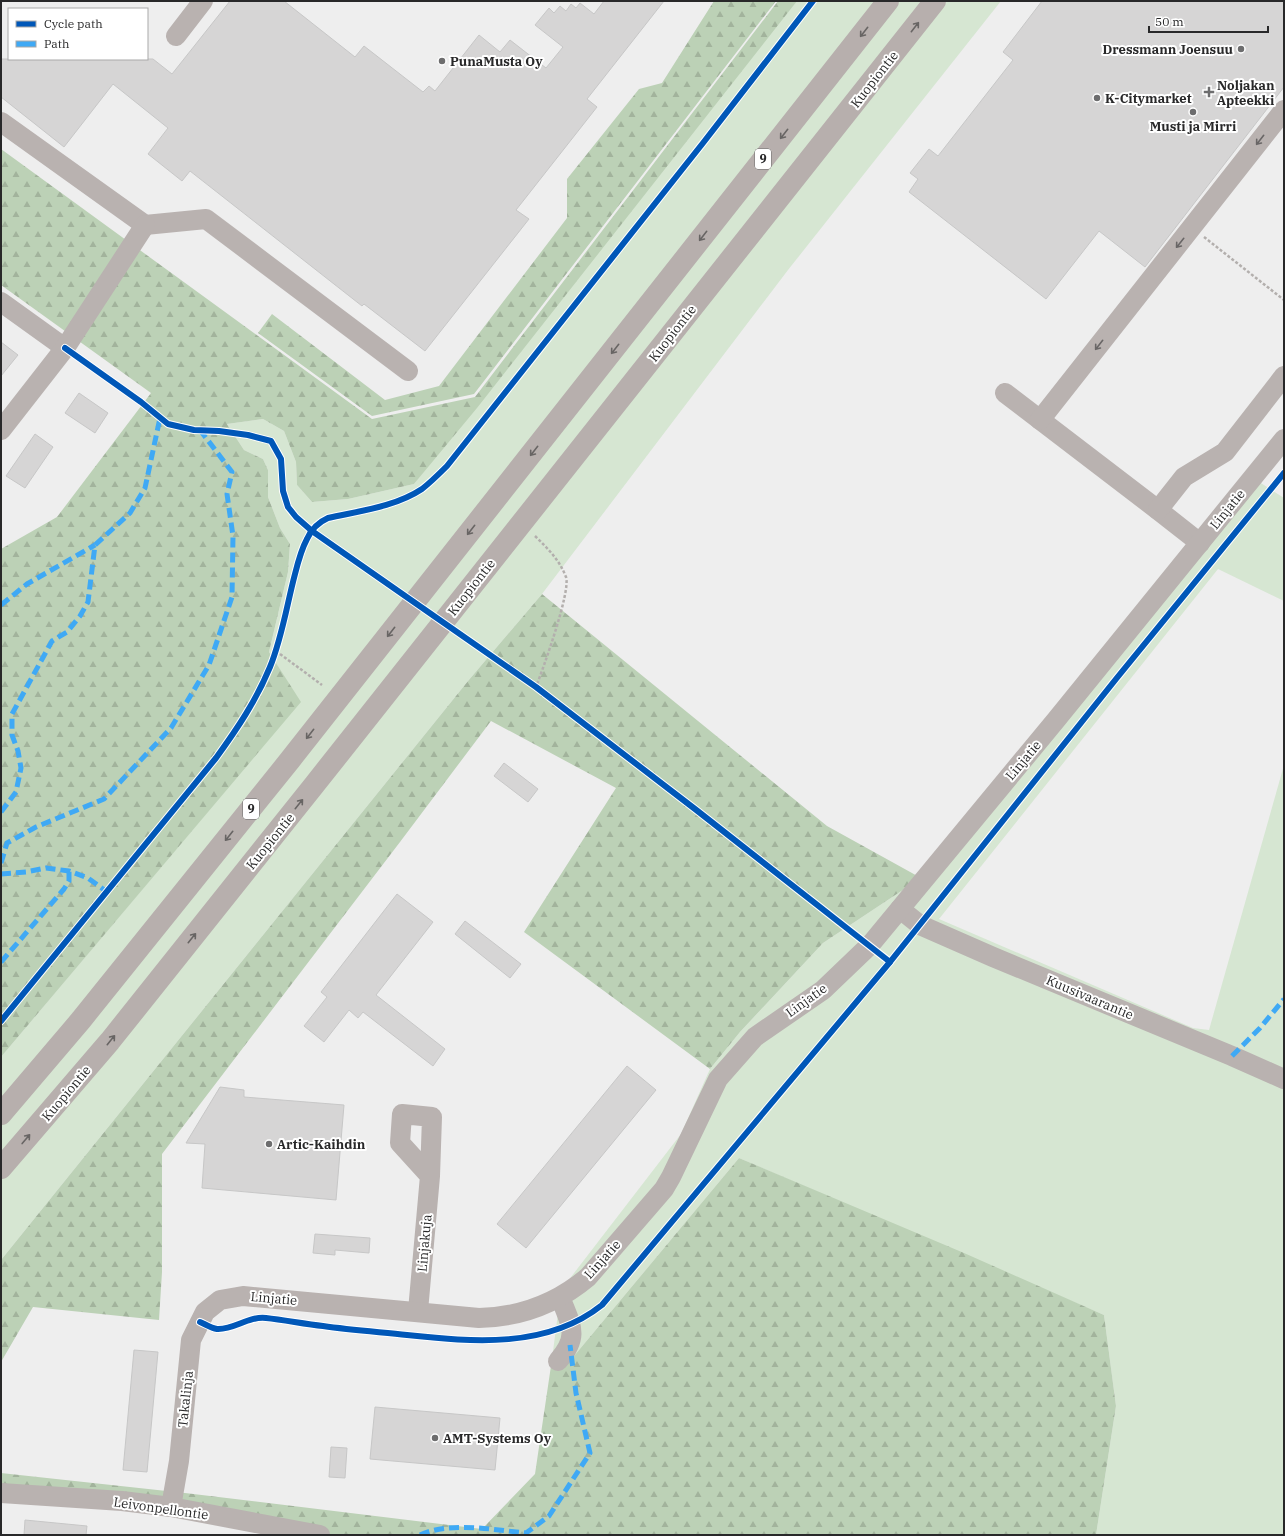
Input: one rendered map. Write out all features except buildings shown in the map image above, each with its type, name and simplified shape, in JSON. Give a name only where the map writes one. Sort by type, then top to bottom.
[{"type":"highway","name":"9","points":[[1,1114],[81,1020],[285,766],[888,1]]},
{"type":"highway","name":"Kuopiontie","points":[[1,1168],[110,1041],[306,796],[935,1]]},
{"type":"street","points":[[176,36],[203,1]]},
{"type":"street","points":[[1040,420],[1284,110]]},
{"type":"street","points":[[1,122],[145,225],[206,219],[408,371]]},
{"type":"street","points":[[1,430],[65,348],[145,225]]},
{"type":"street","points":[[1,302],[65,348]]},
{"type":"street","points":[[1158,510],[1184,477],[1224,452],[1284,376]]},
{"type":"street","points":[[1005,393],[1200,543]]},
{"type":"street","name":"Linjatie","points":[[220,1300],[243,1296],[418,1311],[479,1318],[496,1318],[526,1312],[544,1305],[577,1286],[588,1277],[664,1189],[718,1079],[755,1036],[823,990],[870,945],[1056,720],[1284,439]]},
{"type":"street","name":"Kuusivaarantie","points":[[900,909],[920,924],[986,954],[1284,1079]]},
{"type":"street","name":"Linjakuja","points":[[418,1311],[430,1176]]},
{"type":"street","points":[[558,1362],[570,1345],[572,1335],[571,1325],[560,1297]]},
{"type":"street","name":"Takalinja","points":[[171,1507],[179,1461],[191,1340],[205,1312],[220,1300]]},
{"type":"street","name":"Leivonpellontie","points":[[1,1493],[122,1500],[171,1507],[320,1535]]},
{"type":"path","points":[[1192,227],[1284,300]]},
{"type":"path","points":[[535,536],[553,553],[567,579],[564,603],[545,664],[536,687]]},
{"type":"path","points":[[274,658],[278,644]]},
{"type":"path","points":[[276,651],[322,685]]},
{"type":"path","points":[[530,682],[542,691]]},
{"type":"green space","points":[[714,1],[776,1],[474,394],[372,416],[258,333],[272,314],[385,400],[439,386],[567,218],[567,179],[639,89],[662,83]]},
{"type":"green space","points":[[778,1],[797,1],[477,408],[414,484],[348,499],[312,502],[297,485],[296,462],[284,431],[263,419],[227,424],[244,450],[263,459],[268,470],[268,497],[280,528],[290,544],[288,572],[269,652],[301,702],[1,1057],[1,549],[57,517],[151,393],[1,285],[1,149],[372,419],[475,397]]},
{"type":"green space","points":[[792,1],[1001,1],[788,270],[542,594],[468,681],[1,1260],[1,1057],[300,702],[269,652],[288,572],[290,544],[280,528],[268,497],[268,470],[263,459],[244,450],[227,424],[263,419],[284,431],[296,462],[297,485],[312,502],[348,499],[414,484]]},
{"type":"green space","points":[[1250,476],[1284,498],[1284,601],[1218,569],[939,919],[1193,1028],[1209,1030],[1284,765],[1283,1535],[1096,1535],[1116,1406],[1104,1315],[739,1158],[569,1362],[552,1359],[561,1290],[681,1134],[710,1069],[740,1032],[823,943],[921,878]]},
{"type":"green space","points":[[542,594],[827,826],[921,878],[823,943],[740,1032],[710,1069],[524,932],[616,788],[491,721],[162,1154],[162,1272],[159,1320],[33,1307],[1,1362],[1,1260],[468,681]]},
{"type":"green space","points":[[739,1158],[964,1253],[1104,1315],[1116,1406],[1096,1535],[268,1535],[271,1526],[1,1493],[1,1473],[185,1493],[482,1529],[535,1474],[552,1359],[569,1362]]},
{"type":"marked path","points":[[1,812],[16,792],[21,768],[18,751],[12,735],[12,714],[52,641],[67,632],[80,616],[88,602],[95,545],[130,513],[145,488],[160,418]]},
{"type":"marked path","points":[[1,863],[7,843],[36,827],[104,799],[171,728],[209,665],[232,597],[233,536],[227,494],[232,472],[200,430]]},
{"type":"marked path","points":[[1,605],[27,584],[95,545]]},
{"type":"marked path","points":[[1,874],[26,872],[46,868],[69,871],[88,878],[107,892]]},
{"type":"marked path","points":[[1,962],[64,889],[69,881],[69,871]]},
{"type":"marked path","points":[[1232,1056],[1260,1028],[1284,999]]},
{"type":"marked path","points":[[420,1535],[445,1528],[458,1527],[526,1533],[549,1516],[590,1453],[576,1393],[570,1345]]},
{"type":"cycle path","points":[[1,1021],[216,758],[239,725],[259,691],[270,667],[281,633],[300,556],[313,529],[328,518],[376,508],[411,495],[422,489],[447,466],[703,143],[813,1]]},
{"type":"cycle path","points":[[65,348],[141,402],[168,424],[194,430],[219,431],[248,435],[271,441],[281,459],[283,491],[288,507],[296,517],[312,531],[536,687],[890,962],[602,1305],[581,1319],[558,1329],[534,1336],[483,1340],[432,1338],[354,1330],[266,1318],[253,1319],[223,1329],[210,1327],[200,1322]]},
{"type":"cycle path","points":[[890,962],[1116,679],[1284,473]]},
{"type":"place","name":"Dressmann Joensuu","points":[[1241,49]]},
{"type":"place","name":"PunaMusta Oy","points":[[442,61]]},
{"type":"place","name":"Noljakan Apteekki","points":[[1209,92]]},
{"type":"place","name":"K-Citymarket","points":[[1097,98]]},
{"type":"place","name":"Musti ja Mirri","points":[[1193,112]]},
{"type":"place","name":"Artic-Kaihdin","points":[[269,1144]]},
{"type":"place","name":"AMT-Systems Oy","points":[[435,1438]]}]
